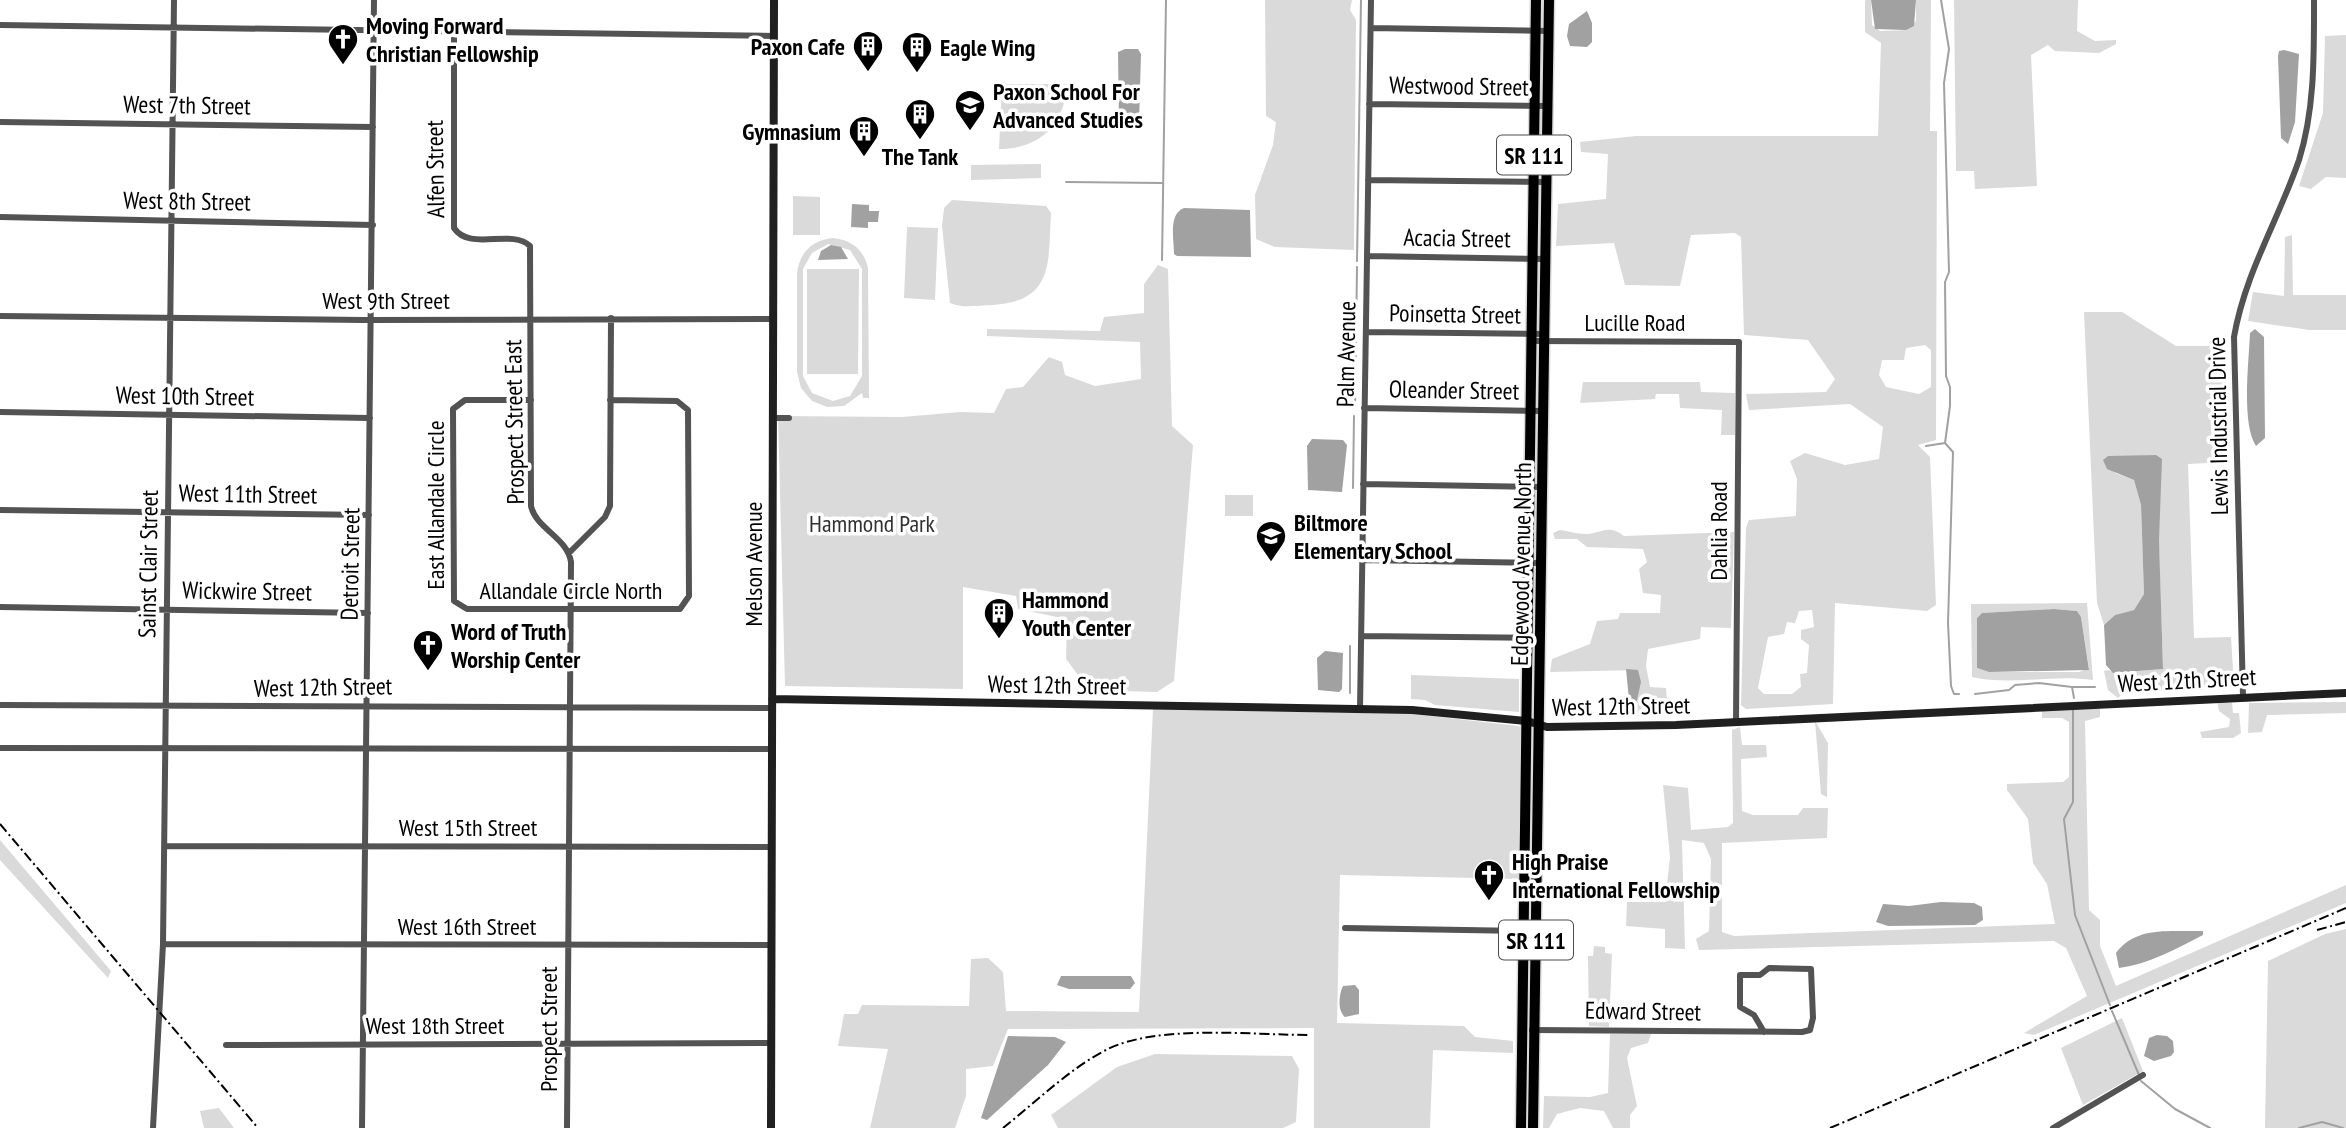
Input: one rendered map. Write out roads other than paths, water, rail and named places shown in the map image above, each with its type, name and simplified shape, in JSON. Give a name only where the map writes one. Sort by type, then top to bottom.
[{"type":"main road","name":"Edgewood Avenue North","points":[[1521,1128],[1536,0]]},
{"type":"main road","name":"Edgewood Avenue North","points":[[1534,1128],[1549,0]]},
{"type":"street","name":"Sainst Clair Street","points":[[153,1128],[163,944],[165,846],[174,0]]},
{"type":"street","name":"Detroit Street","points":[[362,1128],[374,0]]},
{"type":"street","name":"Melson Avenue","points":[[771,1128],[774,0]]},
{"type":"street","name":"Palm Avenue","points":[[1360,709],[1371,0]]},
{"type":"street","name":"Lewis Industrial Drive","points":[[2243,696],[2234,337],[2247,280],[2294,172],[2307,131],[2312,87],[2314,0]]},
{"type":"street","points":[[0,25],[774,36]]},
{"type":"street","points":[[1371,27],[1549,31]]},
{"type":"street","name":"Alfen Street","points":[[454,31],[454,229],[466,238],[518,239],[527,243],[532,253],[531,318]]},
{"type":"street","name":"Westwood Street","points":[[1369,104],[1548,106]]},
{"type":"street","name":"West 7th Street","points":[[0,122],[373,127]]},
{"type":"street","points":[[1368,180],[1547,182]]},
{"type":"street","name":"West 8th Street","points":[[0,217],[373,225]]},
{"type":"street","name":"Acacia Street","points":[[1367,256],[1546,259]]},
{"type":"street","name":"West 9th Street","points":[[0,316],[773,319]]},
{"type":"street","name":"Prospect Street East","points":[[531,318],[532,512],[569,553]]},
{"type":"street","points":[[569,553],[609,512],[611,318]]},
{"type":"street","name":"Poinsetta Street","points":[[1366,332],[1532,338]]},
{"type":"street","name":"Lucille Road","points":[[1532,338],[1739,342]]},
{"type":"street","name":"Dahlia Road","points":[[1736,721],[1739,342]]},
{"type":"street","name":"East Allandale Circle","points":[[457,605],[452,596],[452,415],[456,405],[465,401],[531,400]]},
{"type":"street","name":"Allandale Circle North","points":[[457,605],[467,609],[674,610],[685,605],[689,596],[689,415],[685,406],[677,401],[610,400]]},
{"type":"street","name":"Oleander Street","points":[[1364,408],[1544,411]]},
{"type":"street","name":"West 10th Street","points":[[0,412],[370,418]]},
{"type":"street","points":[[773,418],[789,418]]},
{"type":"street","points":[[1363,484],[1543,486]]},
{"type":"street","name":"West 11th Street","points":[[0,510],[369,515]]},
{"type":"street","name":"Prospect Street","points":[[567,1128],[569,553]]},
{"type":"street","points":[[1362,560],[1542,563]]},
{"type":"street","name":"Wickwire Street","points":[[0,607],[368,612]]},
{"type":"street","points":[[1361,636],[1541,638]]},
{"type":"street","name":"West 12th Street","points":[[0,705],[166,707],[772,704],[1360,709],[1428,711],[1527,721],[1539,727],[1736,721],[2346,693]]},
{"type":"street","points":[[0,748],[772,748]]},
{"type":"street","name":"West 15th Street","points":[[165,846],[771,847]]},
{"type":"street","points":[[1524,877],[1537,877]]},
{"type":"street","points":[[1345,928],[1524,931]]},
{"type":"street","name":"West 16th Street","points":[[163,944],[771,945]]},
{"type":"street","name":"Edward Street","points":[[1522,1029],[1802,1032],[1810,1030],[1813,1018],[1811,969],[1769,968],[1760,975],[1740,975],[1740,1007],[1754,1015],[1764,1031]]},
{"type":"street","name":"West 18th Street","points":[[226,1045],[771,1043]]},
{"type":"street","points":[[2053,1128],[2143,1076]]},
{"type":"waterway","points":[[1162,260],[1166,0]]},
{"type":"waterway","points":[[1357,261],[1361,0]]},
{"type":"waterway","points":[[1941,0],[1949,49],[1944,83],[1949,272],[1945,282],[1946,376],[1950,387],[1945,443],[1953,452],[1948,623],[1951,686],[1954,694],[1959,694]]},
{"type":"waterway","points":[[1066,182],[1163,183]]},
{"type":"waterway","points":[[1355,406],[1357,267]]},
{"type":"waterway","points":[[1353,488],[1354,416]]},
{"type":"waterway","points":[[1926,446],[1945,443]]},
{"type":"waterway","points":[[1350,646],[1350,693]]},
{"type":"waterway","points":[[1975,694],[2039,683],[2072,687],[2074,698]]},
{"type":"waterway","points":[[2072,687],[2095,687]]},
{"type":"waterway","points":[[2073,710],[2073,802],[2064,819],[2075,915],[2110,1005]]},
{"type":"waterway","points":[[2112,1011],[2139,1075]]},
{"type":"waterway","points":[[2141,1081],[2175,1109],[2210,1128]]},
{"type":"waterway","points":[[2299,1128],[2322,1122],[2343,1128]]},
{"type":"railway","points":[[0,824],[258,1128]]},
{"type":"railway","points":[[1830,1128],[2346,908]]},
{"type":"railway","points":[[2317,930],[2346,922]]},
{"type":"railway","points":[[1003,1128],[1079,1067],[1106,1050],[1127,1042],[1177,1034],[1309,1035]]},
{"type":"place","name":"Moving Forward Christian Fellowship","points":[[343,66]]},
{"type":"place","name":"Paxon Cafe","points":[[868,73]]},
{"type":"place","name":"Eagle Wing","points":[[917,74]]},
{"type":"place","name":"Paxon School For Advanced Studies","points":[[970,132]]},
{"type":"place","name":"The Tank","points":[[920,141]]},
{"type":"place","name":"Gymnasium","points":[[864,158]]},
{"type":"place","name":"Biltmore Elementary School","points":[[1271,563]]},
{"type":"place","name":"Hammond Youth Center","points":[[999,640]]},
{"type":"place","name":"Word of Truth Worship Center","points":[[428,672]]},
{"type":"place","name":"High Praise International Fellowship","points":[[1489,902]]},
{"type":"park label","name":"Hammond Park","points":[[872,523]]}]
